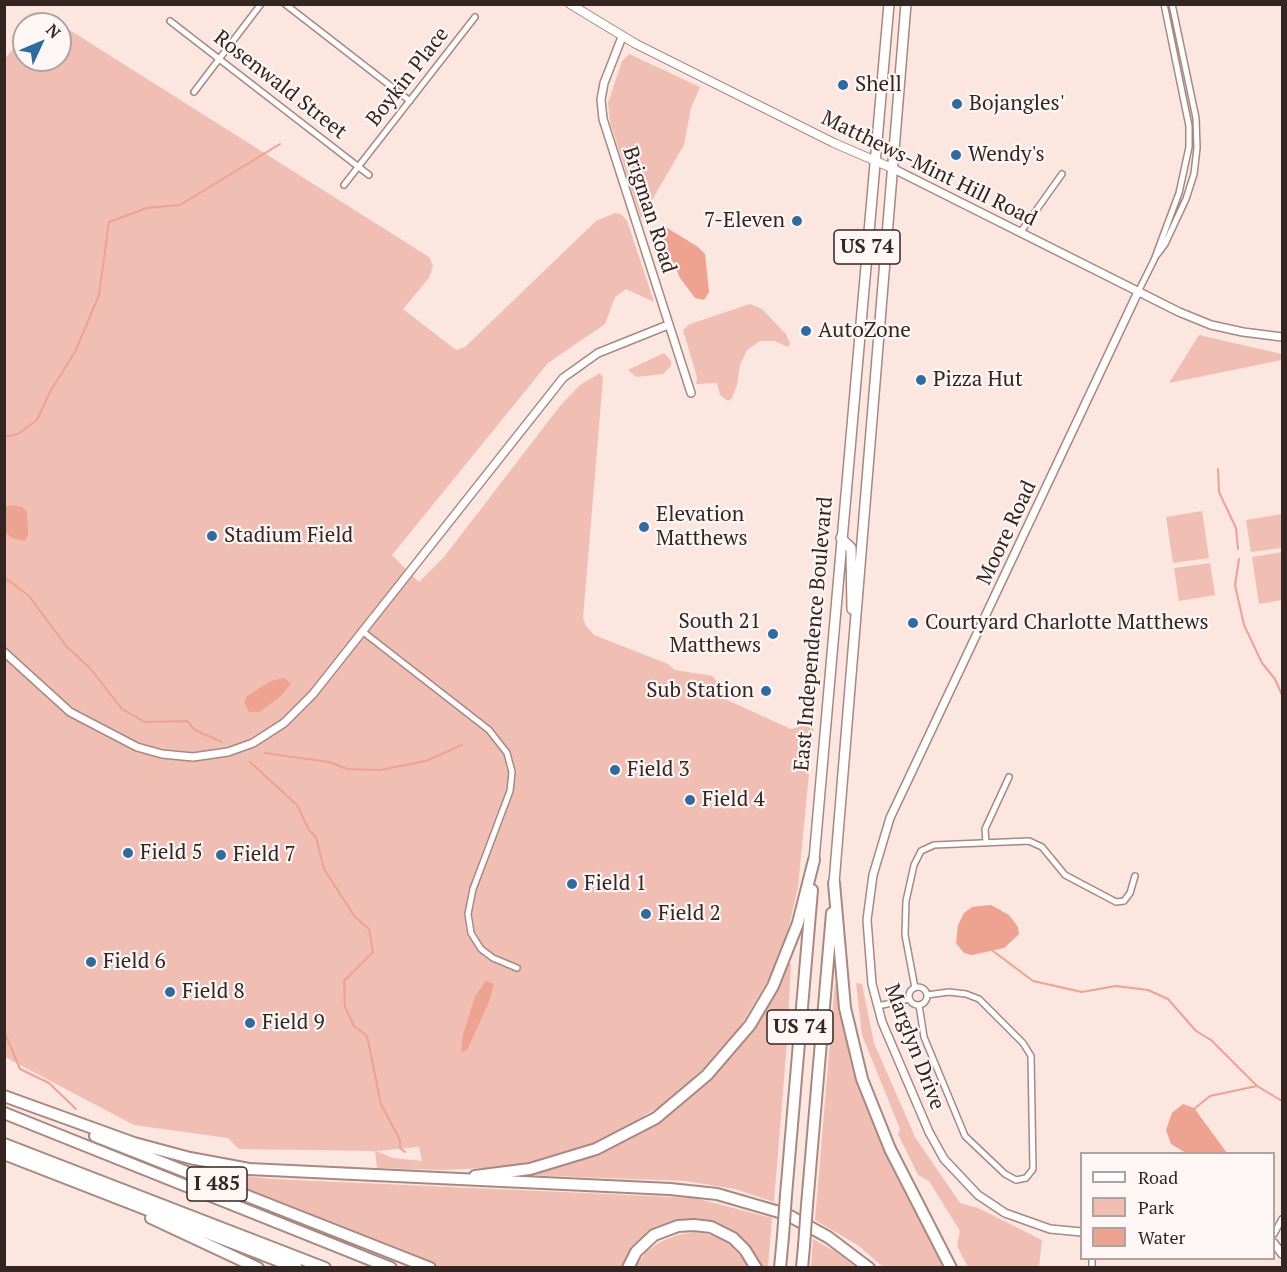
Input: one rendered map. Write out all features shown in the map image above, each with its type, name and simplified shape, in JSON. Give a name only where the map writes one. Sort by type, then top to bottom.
[{"type":"highway","name":"East Independence Boulevard","points":[[780,1268],[889,4]]},
{"type":"highway","name":"East Independence Boulevard","points":[[802,1268],[906,4]]},
{"type":"highway","points":[[842,538],[850,545],[852,552],[850,581],[855,638]]},
{"type":"highway","points":[[435,1180],[518,1171],[573,1158],[636,1130],[691,1090],[736,1042],[773,986],[795,933],[814,860]]},
{"type":"highway","points":[[834,883],[845,1008],[862,1079],[890,1149],[951,1268]]},
{"type":"highway","points":[[4,1096],[134,1143],[213,1163],[275,1172],[717,1194],[786,1214],[828,1237],[869,1268]]},
{"type":"highway","name":"I 485","points":[[4,1102],[430,1268]]},
{"type":"highway","name":"I 485","points":[[4,1113],[391,1268]]},
{"type":"highway","name":"I 485","points":[[4,1144],[325,1268]]},
{"type":"highway","points":[[4,1155],[80,1185],[258,1268]]},
{"type":"highway","name":"I 485","points":[[4,1155],[297,1268]]},
{"type":"highway","points":[[628,1268],[636,1252],[654,1235],[678,1226],[694,1225],[711,1227],[733,1238],[745,1250],[756,1268]]},
{"type":"main road","name":"Matthews-Mint Hill Road","points":[[570,4],[622,37],[894,169]]},
{"type":"street","points":[[194,92],[261,4]]},
{"type":"street","points":[[285,4],[410,101]]},
{"type":"street","points":[[1138,292],[1154,260],[1179,193],[1189,142],[1189,126],[1164,4]]},
{"type":"street","points":[[1154,260],[1165,244],[1186,199],[1194,174],[1197,148],[1196,118],[1172,4]]},
{"type":"street","name":"Boykin Place","points":[[344,185],[475,17]]},
{"type":"street","name":"Rosenwald Street","points":[[170,21],[369,175]]},
{"type":"street","name":"Brigman Road","points":[[622,37],[604,83],[603,119],[691,393]]},
{"type":"street","name":"Matthews-Mint Hill Road","points":[[894,169],[1138,292],[1210,325],[1282,337]]},
{"type":"street","points":[[1020,233],[1062,174]]},
{"type":"street","name":"Moore Road","points":[[905,787],[1138,292]]},
{"type":"street","points":[[4,652],[58,702],[88,724],[146,750],[193,757],[236,749],[276,729],[308,699],[563,378],[598,353],[668,325]]},
{"type":"street","points":[[362,631],[489,730],[507,753],[512,772],[510,791],[473,889],[468,914],[471,933],[481,949],[493,958],[517,968]]},
{"type":"street","points":[[986,843],[985,829],[1009,777]]},
{"type":"street","name":"Marglyn Drive","points":[[905,787],[880,846],[870,891],[868,956],[878,1006],[891,1045],[934,1143],[960,1179],[978,1195],[1005,1213],[1050,1229],[1080,1232]]},
{"type":"street","points":[[915,988],[905,935],[906,901],[914,865],[921,851],[934,845],[1029,841],[1042,847],[1065,875],[1116,902],[1124,900],[1130,893],[1136,876]]},
{"type":"street","points":[[915,988],[923,989],[927,995],[925,1002],[919,1005],[909,999],[910,992],[915,988]]},
{"type":"street","points":[[919,1005],[924,1036],[965,1136],[1005,1174],[1016,1180],[1026,1178],[1033,1169],[1031,1056],[1023,1042],[979,999],[966,993],[949,992],[927,995]]},
{"type":"street","points":[[878,1006],[909,999]]},
{"type":"green space","points":[[72,32],[429,257],[433,266],[429,278],[403,309],[456,350],[465,347],[596,221],[615,213],[621,214],[627,221],[654,302],[626,289],[615,297],[605,324],[548,363],[392,555],[419,582],[444,557],[560,406],[580,385],[600,373],[603,378],[583,618],[586,626],[594,635],[668,664],[675,670],[713,676],[727,700],[791,729],[798,727],[805,699],[811,697],[816,702],[798,887],[786,939],[768,980],[737,1032],[718,1055],[667,1102],[609,1137],[559,1156],[505,1167],[444,1170],[377,1168],[375,1151],[239,1149],[228,1138],[134,1125],[5,1057],[5,59],[12,50],[12,72],[72,72]],"holes":[[[419,1147],[422,1161],[393,1158],[376,1151]]]},
{"type":"green space","points":[[629,54],[700,87],[691,108],[684,145],[641,219],[610,122],[608,103],[622,61]]},
{"type":"green space","points":[[750,304],[762,309],[786,334],[790,344],[788,347],[774,341],[760,341],[747,350],[740,365],[737,385],[732,398],[728,401],[720,395],[717,383],[696,384],[697,377],[683,330],[690,324]]},
{"type":"green space","points":[[1199,335],[1282,354],[1282,360],[1169,383]]},
{"type":"green space","points":[[664,353],[671,361],[671,366],[663,374],[636,377],[628,370]]},
{"type":"green space","points":[[1202,511],[1209,558],[1173,563],[1166,517]]},
{"type":"green space","points":[[1282,514],[1282,548],[1251,552],[1246,520]]},
{"type":"green space","points":[[1282,552],[1282,600],[1259,604],[1252,557]]},
{"type":"green space","points":[[1210,563],[1215,595],[1179,601],[1174,568]]},
{"type":"green space","points":[[788,962],[791,964],[786,1055],[774,1202],[735,1189],[685,1181],[527,1175],[583,1159],[625,1141],[664,1118],[698,1091],[743,1041]]},
{"type":"green space","points":[[835,982],[852,1068],[865,1105],[900,1182],[944,1267],[883,1267],[859,1246],[815,1220]]},
{"type":"green space","points":[[856,983],[862,984],[874,1043],[915,1137],[960,1203],[978,1208],[1042,1240],[1039,1267],[968,1267],[957,1246],[960,1231],[929,1181],[918,1175],[898,1134],[900,1129],[862,1035]]},
{"type":"green space","points":[[159,1167],[273,1179],[695,1198],[772,1218],[768,1267],[760,1267],[721,1229],[662,1230],[624,1267],[417,1267]]},
{"type":"green space","points":[[695,1232],[715,1236],[730,1244],[750,1268],[635,1268],[646,1252],[660,1242],[677,1235]]},
{"type":"green space","points":[[813,1239],[836,1252],[855,1267],[811,1267]]},
{"type":"water","points":[[664,226],[698,247],[705,254],[709,292],[704,300],[695,298],[680,278],[660,234]]},
{"type":"water","points":[[13,505],[22,507],[27,512],[28,536],[24,541],[12,538],[5,532],[5,507]]},
{"type":"water","points":[[284,678],[291,684],[279,698],[259,712],[249,712],[244,702],[247,696],[271,681]]},
{"type":"water","points":[[991,905],[1009,915],[1018,927],[1019,934],[1004,948],[972,955],[964,953],[956,943],[958,925],[964,913],[972,907]]},
{"type":"water","points":[[486,981],[494,984],[489,1002],[467,1050],[461,1052],[463,1035],[475,996]]},
{"type":"water","points":[[1183,1104],[1194,1108],[1226,1152],[1184,1152],[1171,1144],[1166,1130],[1172,1113]]},
{"type":"waterway","points":[[4,437],[18,434],[37,420],[51,390],[75,352],[99,295],[109,222],[147,208],[180,205],[280,144]]},
{"type":"waterway","points":[[1218,469],[1219,492],[1236,528],[1238,549]]},
{"type":"waterway","points":[[1239,559],[1235,585],[1244,625],[1262,663],[1275,679],[1282,695]]},
{"type":"waterway","points":[[4,577],[29,596],[67,647],[89,667],[122,709],[145,722],[187,721],[195,730],[222,742]]},
{"type":"waterway","points":[[265,753],[329,762],[347,769],[380,770],[426,761],[462,745]]},
{"type":"waterway","points":[[1282,758],[1282,781]]},
{"type":"waterway","points":[[250,762],[297,805],[309,830],[316,837],[324,869],[355,917],[369,929],[373,952],[344,981],[345,1007],[354,1026],[367,1036],[381,1104],[400,1140],[400,1148],[405,1152]]},
{"type":"waterway","points":[[993,951],[1033,981],[1082,992],[1116,986],[1148,990],[1168,999],[1196,1031],[1211,1040],[1257,1086],[1282,1101]]},
{"type":"waterway","points":[[4,1031],[20,1069],[49,1083],[76,1109]]},
{"type":"waterway","points":[[1194,1109],[1210,1096],[1257,1086]]},
{"type":"place","name":"Shell","points":[[843,85]]},
{"type":"place","name":"Bojangles'","points":[[957,104]]},
{"type":"place","name":"Wendy's","points":[[956,155]]},
{"type":"place","name":"7-Eleven","points":[[797,221]]},
{"type":"place","name":"AutoZone","points":[[806,331]]},
{"type":"place","name":"Pizza Hut","points":[[921,380]]},
{"type":"place","name":"Elevation Matthews","points":[[644,527]]},
{"type":"place","name":"Stadium Field","points":[[212,536]]},
{"type":"place","name":"Courtyard Charlotte Matthews","points":[[913,623]]},
{"type":"place","name":"South 21 Matthews","points":[[773,634]]},
{"type":"place","name":"Sub Station","points":[[766,691]]},
{"type":"place","name":"Field 3","points":[[615,770]]},
{"type":"place","name":"Field 4","points":[[690,800]]},
{"type":"place","name":"Field 5","points":[[128,853]]},
{"type":"place","name":"Field 7","points":[[221,855]]},
{"type":"place","name":"Field 1","points":[[572,884]]},
{"type":"place","name":"Field 2","points":[[646,914]]},
{"type":"place","name":"Field 6","points":[[91,962]]},
{"type":"place","name":"Field 8","points":[[170,992]]},
{"type":"place","name":"Field 9","points":[[250,1023]]}]
